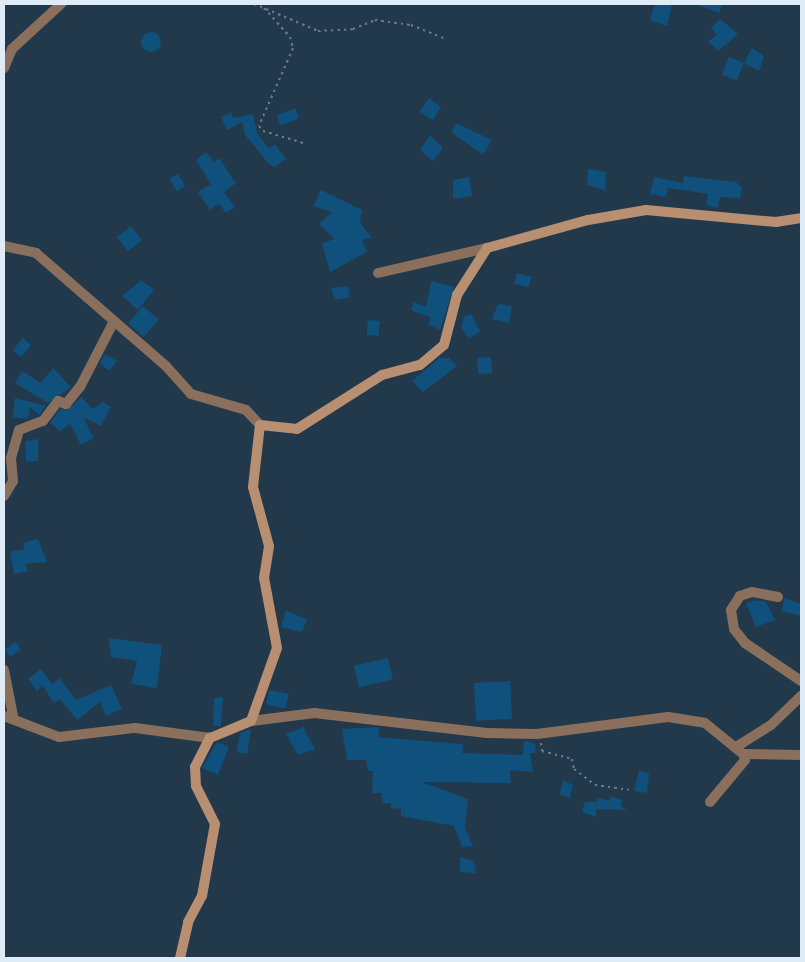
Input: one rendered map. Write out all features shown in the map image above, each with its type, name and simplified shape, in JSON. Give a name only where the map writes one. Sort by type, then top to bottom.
[{"type":"street","points":[[4,68],[12,49],[61,4]]},
{"type":"street","points":[[378,273],[487,248],[588,220],[646,210],[776,222],[801,218]]},
{"type":"street","points":[[4,246],[36,253],[112,323],[165,365],[191,394],[246,410],[260,425],[297,429],[382,375],[420,365],[444,345],[457,295],[487,248]]},
{"type":"street","points":[[4,496],[13,481],[11,458],[19,430],[43,421],[58,401],[66,404],[80,387],[112,323]]},
{"type":"street","points":[[251,721],[277,648],[264,578],[269,546],[253,487],[260,425]]},
{"type":"street","points":[[778,597],[752,592],[740,596],[731,610],[734,629],[746,643],[801,681]]},
{"type":"street","points":[[4,670],[8,716],[59,737],[135,728],[210,738],[251,721],[314,713],[487,733],[538,734],[668,717],[705,723],[739,750],[745,760],[710,802]]},
{"type":"street","points":[[739,750],[771,725],[801,696]]},
{"type":"street","points":[[180,958],[188,922],[202,896],[215,824],[194,777],[210,738]]},
{"type":"street","points":[[739,750],[801,755]]},
{"type":"path","points":[[254,4],[318,31],[353,29],[375,20],[411,25],[444,38]]},
{"type":"path","points":[[264,8],[290,37],[293,48],[259,126],[302,142]]},
{"type":"path","points":[[538,734],[542,751],[572,759],[574,769],[595,784],[629,790]]},
{"type":"building","points":[[655,4],[672,4],[667,26],[650,20]]},
{"type":"building","points":[[695,4],[722,4],[719,13]]},
{"type":"building","points":[[720,19],[738,34],[718,51],[708,41],[717,35],[711,28]]},
{"type":"building","points":[[151,32],[158,35],[161,42],[158,49],[151,52],[144,49],[141,42],[144,35]]},
{"type":"building","points":[[752,48],[764,56],[759,71],[744,63]]},
{"type":"building","points":[[729,57],[744,63],[737,81],[722,75]]},
{"type":"building","points":[[429,98],[441,107],[433,120],[419,112]]},
{"type":"building","points":[[295,108],[299,118],[281,126],[276,115]]},
{"type":"building","points":[[231,112],[233,118],[253,114],[257,133],[269,148],[275,144],[286,159],[275,167],[269,164],[245,135],[242,122],[227,130],[221,117]]},
{"type":"building","points":[[456,123],[492,140],[483,155],[451,132]]},
{"type":"building","points":[[430,135],[443,148],[433,161],[420,150]]},
{"type":"building","points":[[206,152],[214,162],[219,158],[236,183],[224,192],[235,207],[226,213],[219,204],[210,210],[198,192],[211,184],[196,160]]},
{"type":"building","points":[[588,169],[606,172],[605,190],[587,185]]},
{"type":"building","points":[[178,174],[185,186],[176,191],[169,179]]},
{"type":"building","points":[[684,176],[736,182],[742,187],[740,198],[720,197],[717,208],[706,205],[708,194],[668,188],[666,197],[650,194],[654,177],[683,183]]},
{"type":"building","points":[[469,177],[472,196],[453,199],[453,180]]},
{"type":"building","points":[[321,190],[362,210],[360,223],[372,238],[362,240],[367,252],[330,272],[322,243],[335,239],[319,224],[332,212],[313,206]]},
{"type":"building","points":[[131,226],[142,240],[128,251],[117,237]]},
{"type":"building","points":[[517,273],[532,277],[528,287],[514,284]]},
{"type":"building","points":[[141,280],[154,290],[138,310],[122,296]]},
{"type":"building","points":[[431,281],[454,287],[440,330],[428,324],[431,318],[411,310],[414,302],[426,307]]},
{"type":"building","points":[[348,286],[350,297],[335,300],[331,288]]},
{"type":"building","points":[[498,304],[512,306],[509,323],[492,319]]},
{"type":"building","points":[[143,306],[159,320],[144,337],[128,323]]},
{"type":"building","points":[[471,314],[480,331],[469,339],[461,327],[464,317]]},
{"type":"building","points":[[368,320],[380,321],[379,336],[367,335]]},
{"type":"building","points":[[23,338],[31,345],[21,357],[13,350]]},
{"type":"building","points":[[105,354],[117,361],[109,371],[100,363]]},
{"type":"building","points":[[491,357],[492,373],[478,374],[477,358]]},
{"type":"building","points":[[439,358],[449,358],[457,366],[423,392],[412,381]]},
{"type":"building","points":[[53,368],[71,387],[48,403],[15,383],[22,371],[41,383]]},
{"type":"building","points":[[81,397],[93,409],[103,402],[111,407],[101,426],[83,417],[94,438],[81,445],[70,424],[60,431],[50,423],[60,409],[68,410]]},
{"type":"building","points":[[15,398],[46,406],[39,415],[30,407],[28,419],[13,417]]},
{"type":"building","points":[[38,439],[38,461],[26,462],[25,441]]},
{"type":"building","points":[[38,539],[47,562],[25,564],[28,571],[14,574],[10,552],[25,549],[23,543]]},
{"type":"building","points":[[785,598],[801,604],[801,616],[781,611]]},
{"type":"building","points":[[757,600],[766,602],[775,620],[756,627],[746,603]]},
{"type":"building","points":[[286,610],[307,620],[302,632],[281,627]]},
{"type":"building","points":[[109,638],[162,645],[157,688],[131,684],[137,661],[111,657]]},
{"type":"building","points":[[16,642],[21,650],[10,657],[5,649]]},
{"type":"building","points":[[388,658],[393,679],[359,687],[354,666]]},
{"type":"building","points":[[41,669],[52,684],[60,678],[76,700],[111,685],[122,709],[106,716],[100,702],[77,720],[60,699],[54,703],[43,686],[37,691],[28,679]]},
{"type":"building","points":[[510,681],[512,719],[476,721],[474,683]]},
{"type":"building","points":[[269,690],[289,694],[286,709],[266,705]]},
{"type":"building","points":[[223,697],[221,726],[213,726],[214,698]]},
{"type":"building","points":[[303,727],[315,749],[298,755],[286,734]]},
{"type":"building","points":[[379,727],[378,737],[463,744],[462,753],[523,755],[524,741],[528,741],[536,744],[535,753],[530,753],[533,772],[510,770],[511,783],[422,782],[468,799],[465,828],[473,846],[462,847],[454,826],[401,816],[401,809],[391,808],[391,803],[383,804],[381,793],[372,793],[373,771],[368,771],[366,760],[347,760],[342,729]]},
{"type":"building","points":[[251,729],[247,754],[237,752],[240,733]]},
{"type":"building","points":[[217,742],[229,747],[218,775],[202,768]]},
{"type":"building","points":[[639,771],[649,773],[647,793],[634,791]]},
{"type":"building","points":[[563,780],[573,785],[570,798],[560,794]]},
{"type":"building","points":[[610,796],[622,800],[621,806],[627,810],[596,809],[597,797],[609,801]]},
{"type":"building","points":[[585,802],[596,802],[596,817],[582,812]]},
{"type":"building","points":[[460,857],[474,861],[476,873],[460,872]]}]
